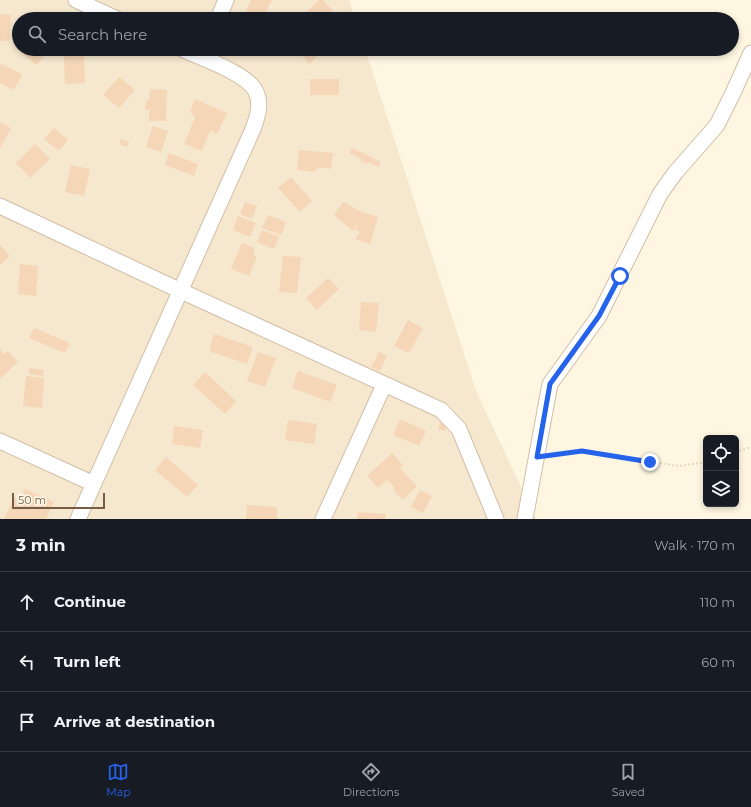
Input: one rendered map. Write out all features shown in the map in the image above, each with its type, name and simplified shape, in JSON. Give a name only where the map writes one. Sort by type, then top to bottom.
[{"type":"street","points":[[76,0],[102,12]]},
{"type":"street","points":[[221,12],[226,0]]},
{"type":"street","points":[[525,519],[550,384],[599,316],[660,194],[675,173],[717,125],[751,53]]},
{"type":"street","points":[[78,519],[181,291],[258,115],[259,100],[255,89],[232,71],[206,56]]},
{"type":"street","points":[[0,206],[384,385],[441,410],[459,428],[496,519]]},
{"type":"street","points":[[323,519],[384,385]]},
{"type":"street","points":[[0,441],[94,484]]},
{"type":"path","points":[[739,451],[751,447]]},
{"type":"path","points":[[537,457],[582,451],[679,466],[703,462]]},
{"type":"shaded area","points":[[0,0],[349,0],[353,12],[12,12],[12,56],[367,56],[476,391],[536,519],[0,519]]},
{"type":"building","points":[[251,0],[272,0],[266,12],[245,12]]},
{"type":"building","points":[[319,0],[323,0],[333,11],[332,12],[306,12]]},
{"type":"building","points":[[0,14],[11,15],[9,41],[0,41]]},
{"type":"building","points":[[26,56],[44,56],[36,65]]},
{"type":"building","points":[[64,56],[84,56],[85,83],[65,84]]},
{"type":"building","points":[[302,56],[318,56],[309,64]]},
{"type":"building","points":[[1,64],[22,74],[14,90],[0,83]]},
{"type":"building","points":[[119,77],[135,90],[119,108],[103,95]]},
{"type":"building","points":[[310,79],[339,79],[339,95],[310,95]]},
{"type":"building","points":[[150,89],[167,90],[166,121],[149,121],[149,110],[145,110],[146,100],[149,100]]},
{"type":"building","points":[[195,99],[227,113],[217,134],[210,131],[202,151],[184,144],[195,117],[190,112]]},
{"type":"building","points":[[0,122],[11,128],[0,149]]},
{"type":"building","points":[[153,126],[168,131],[161,152],[146,147]]},
{"type":"building","points":[[54,128],[68,140],[59,151],[44,139]]},
{"type":"building","points":[[121,139],[129,142],[127,147],[119,144]]},
{"type":"building","points":[[35,144],[50,159],[30,178],[16,163]]},
{"type":"building","points":[[352,148],[381,162],[379,167],[368,162],[367,164],[349,153]]},
{"type":"building","points":[[299,150],[333,153],[331,169],[317,167],[316,172],[297,170]]},
{"type":"building","points":[[169,153],[198,164],[194,176],[165,165]]},
{"type":"building","points":[[71,165],[90,169],[84,196],[65,192]]},
{"type":"building","points":[[291,177],[312,201],[300,212],[278,188]]},
{"type":"building","points":[[245,202],[257,206],[252,219],[240,214]]},
{"type":"building","points":[[343,202],[362,212],[353,231],[334,215]]},
{"type":"building","points":[[362,212],[378,217],[370,244],[355,239],[360,232],[355,229]]},
{"type":"building","points":[[268,215],[286,222],[281,235],[262,228]]},
{"type":"building","points":[[238,216],[256,223],[250,237],[233,230]]},
{"type":"building","points":[[262,230],[279,237],[274,249],[257,242]]},
{"type":"building","points":[[242,243],[255,248],[253,255],[257,256],[249,276],[231,269]]},
{"type":"building","points":[[0,245],[10,256],[0,265]]},
{"type":"building","points":[[283,256],[301,257],[297,293],[279,292]]},
{"type":"building","points":[[20,264],[38,266],[36,296],[18,294]]},
{"type":"building","points":[[328,278],[339,289],[317,310],[306,298]]},
{"type":"building","points":[[361,302],[379,303],[376,332],[359,330]]},
{"type":"building","points":[[408,320],[423,328],[409,353],[394,346]]},
{"type":"building","points":[[34,328],[70,343],[65,353],[29,338]]},
{"type":"building","points":[[214,334],[253,347],[247,364],[209,351]]},
{"type":"building","points":[[0,349],[4,354],[8,351],[18,362],[0,379]]},
{"type":"building","points":[[258,352],[276,358],[265,387],[247,381]]},
{"type":"building","points":[[379,352],[387,356],[380,371],[371,367]]},
{"type":"building","points":[[29,368],[44,370],[43,376],[29,374]]},
{"type":"building","points":[[298,371],[337,385],[330,402],[292,388]]},
{"type":"building","points":[[205,372],[236,401],[225,414],[193,385]]},
{"type":"building","points":[[26,376],[44,378],[42,408],[23,406]]},
{"type":"building","points":[[400,419],[426,431],[419,446],[393,435]]},
{"type":"building","points":[[288,420],[317,424],[314,444],[285,440]]},
{"type":"building","points":[[440,422],[447,424],[445,431],[438,429]]},
{"type":"building","points":[[174,426],[203,430],[200,448],[172,444]]},
{"type":"building","points":[[392,453],[403,465],[400,468],[417,486],[403,500],[393,490],[395,488],[387,480],[378,488],[367,476]]},
{"type":"building","points":[[166,457],[198,485],[187,497],[155,470]]},
{"type":"building","points":[[25,489],[54,502],[46,519],[4,519],[14,498],[20,500]]},
{"type":"building","points":[[420,490],[432,496],[423,513],[411,507]]},
{"type":"building","points":[[247,505],[277,507],[277,519],[246,519]]},
{"type":"building","points":[[358,512],[386,514],[386,519],[357,519]]},
{"type":"route","points":[[620,276],[599,316],[550,384],[537,457],[582,451],[650,462]]}]
